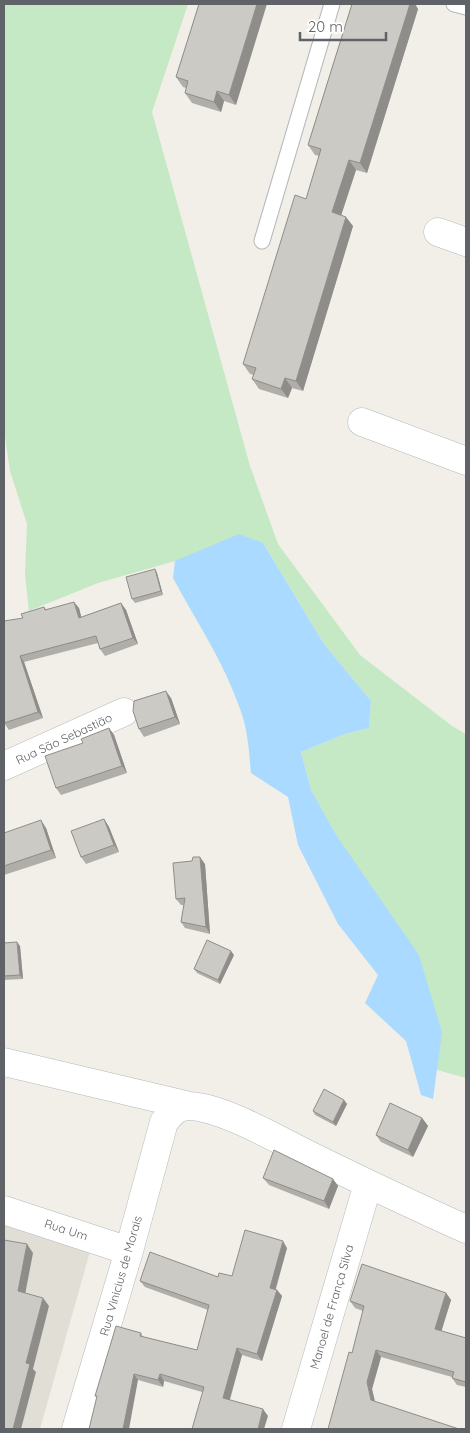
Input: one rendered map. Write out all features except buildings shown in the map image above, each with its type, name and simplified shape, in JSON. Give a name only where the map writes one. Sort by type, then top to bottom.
[{"type":"street","points":[[438,232],[466,242]]},
{"type":"street","points":[[362,422],[466,461]]},
{"type":"street","name":"Rua São Sebastião","points":[[4,766],[124,712]]},
{"type":"street","points":[[4,1062],[204,1108],[234,1118],[466,1230]]},
{"type":"street","name":"Rua Vinicius de Morais","points":[[76,1429],[129,1251],[164,1122],[174,1110],[186,1105]]},
{"type":"street","name":"Manoel de França Silva","points":[[296,1429],[368,1184]]},
{"type":"street","name":"Rua Um","points":[[4,1210],[129,1251]]},
{"type":"lane","points":[[262,242],[332,4]]},
{"type":"lane","points":[[454,4],[466,7]]},
{"type":"shaded area","points":[[4,1223],[91,1248],[40,1429],[4,1429]]},
{"type":"green space","points":[[4,4],[188,4],[152,112],[250,466],[278,544],[360,655],[452,726],[466,734],[466,1078],[430,1068],[311,790],[301,752],[345,734],[369,728],[371,701],[324,644],[263,543],[175,561],[98,583],[29,611],[25,574],[27,524],[10,471],[4,429]]},
{"type":"water","points":[[239,534],[263,543],[324,644],[371,701],[369,728],[345,734],[301,752],[311,790],[336,835],[419,955],[442,1033],[433,1099],[421,1095],[406,1041],[365,1003],[378,975],[338,924],[298,845],[288,797],[251,773],[245,724],[233,692],[218,658],[173,578],[175,561]]}]
